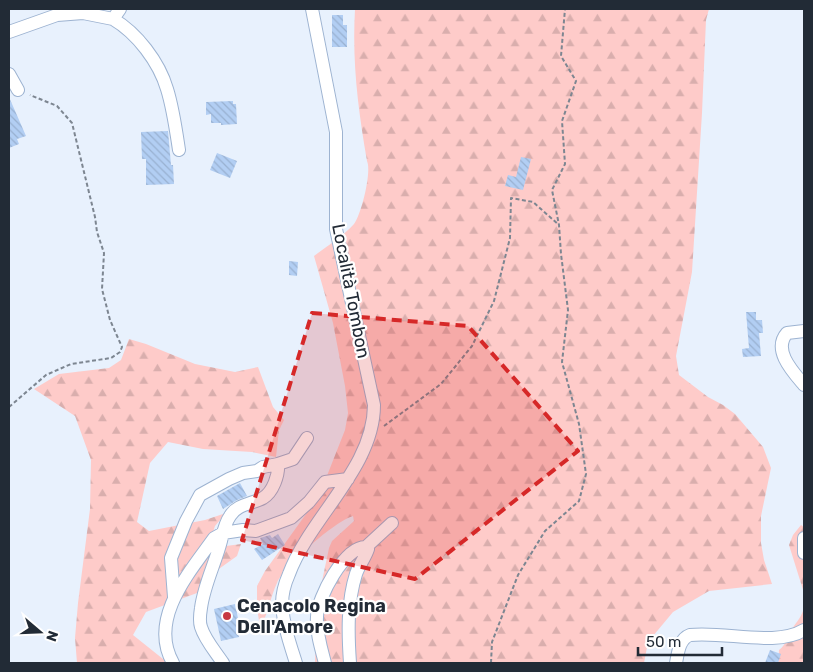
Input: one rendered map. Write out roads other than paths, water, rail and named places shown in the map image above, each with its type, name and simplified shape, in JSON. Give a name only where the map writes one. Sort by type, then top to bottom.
[{"type":"street","name":"Località Tombon","points":[[296,663],[285,623],[282,603],[284,586],[303,544],[348,478],[368,438],[374,418],[374,405],[336,230],[336,132],[312,9]]},
{"type":"street","points":[[9,32],[57,15],[83,13],[117,14],[162,74],[167,88],[179,150]]},
{"type":"street","points":[[9,74],[18,90]]},
{"type":"street","points":[[804,332],[787,333],[781,347],[784,356],[804,385]]},
{"type":"street","points":[[174,597],[171,558],[186,521],[200,495],[228,478],[293,459],[307,438]]},
{"type":"street","points":[[223,663],[207,641],[201,626],[200,618],[203,598],[230,516],[236,510],[250,502],[263,498],[268,493],[275,482],[279,470],[278,464]]},
{"type":"street","points":[[173,663],[170,658],[165,630],[174,597],[214,538],[223,533],[243,530],[256,531],[291,518],[309,502],[325,482],[348,478]]},
{"type":"street","points":[[325,663],[316,617],[322,596],[340,565],[354,552],[362,547],[366,547],[392,523]]},
{"type":"street","points":[[804,538],[804,553]]},
{"type":"street","points":[[350,663],[348,617],[352,588],[357,571],[368,549],[366,547]]},
{"type":"street","points":[[676,663],[681,643],[686,636],[722,634],[780,638],[804,630]]},
{"type":"place","name":"Cenacolo Regina Dell'Amore","points":[[227,616]]}]
